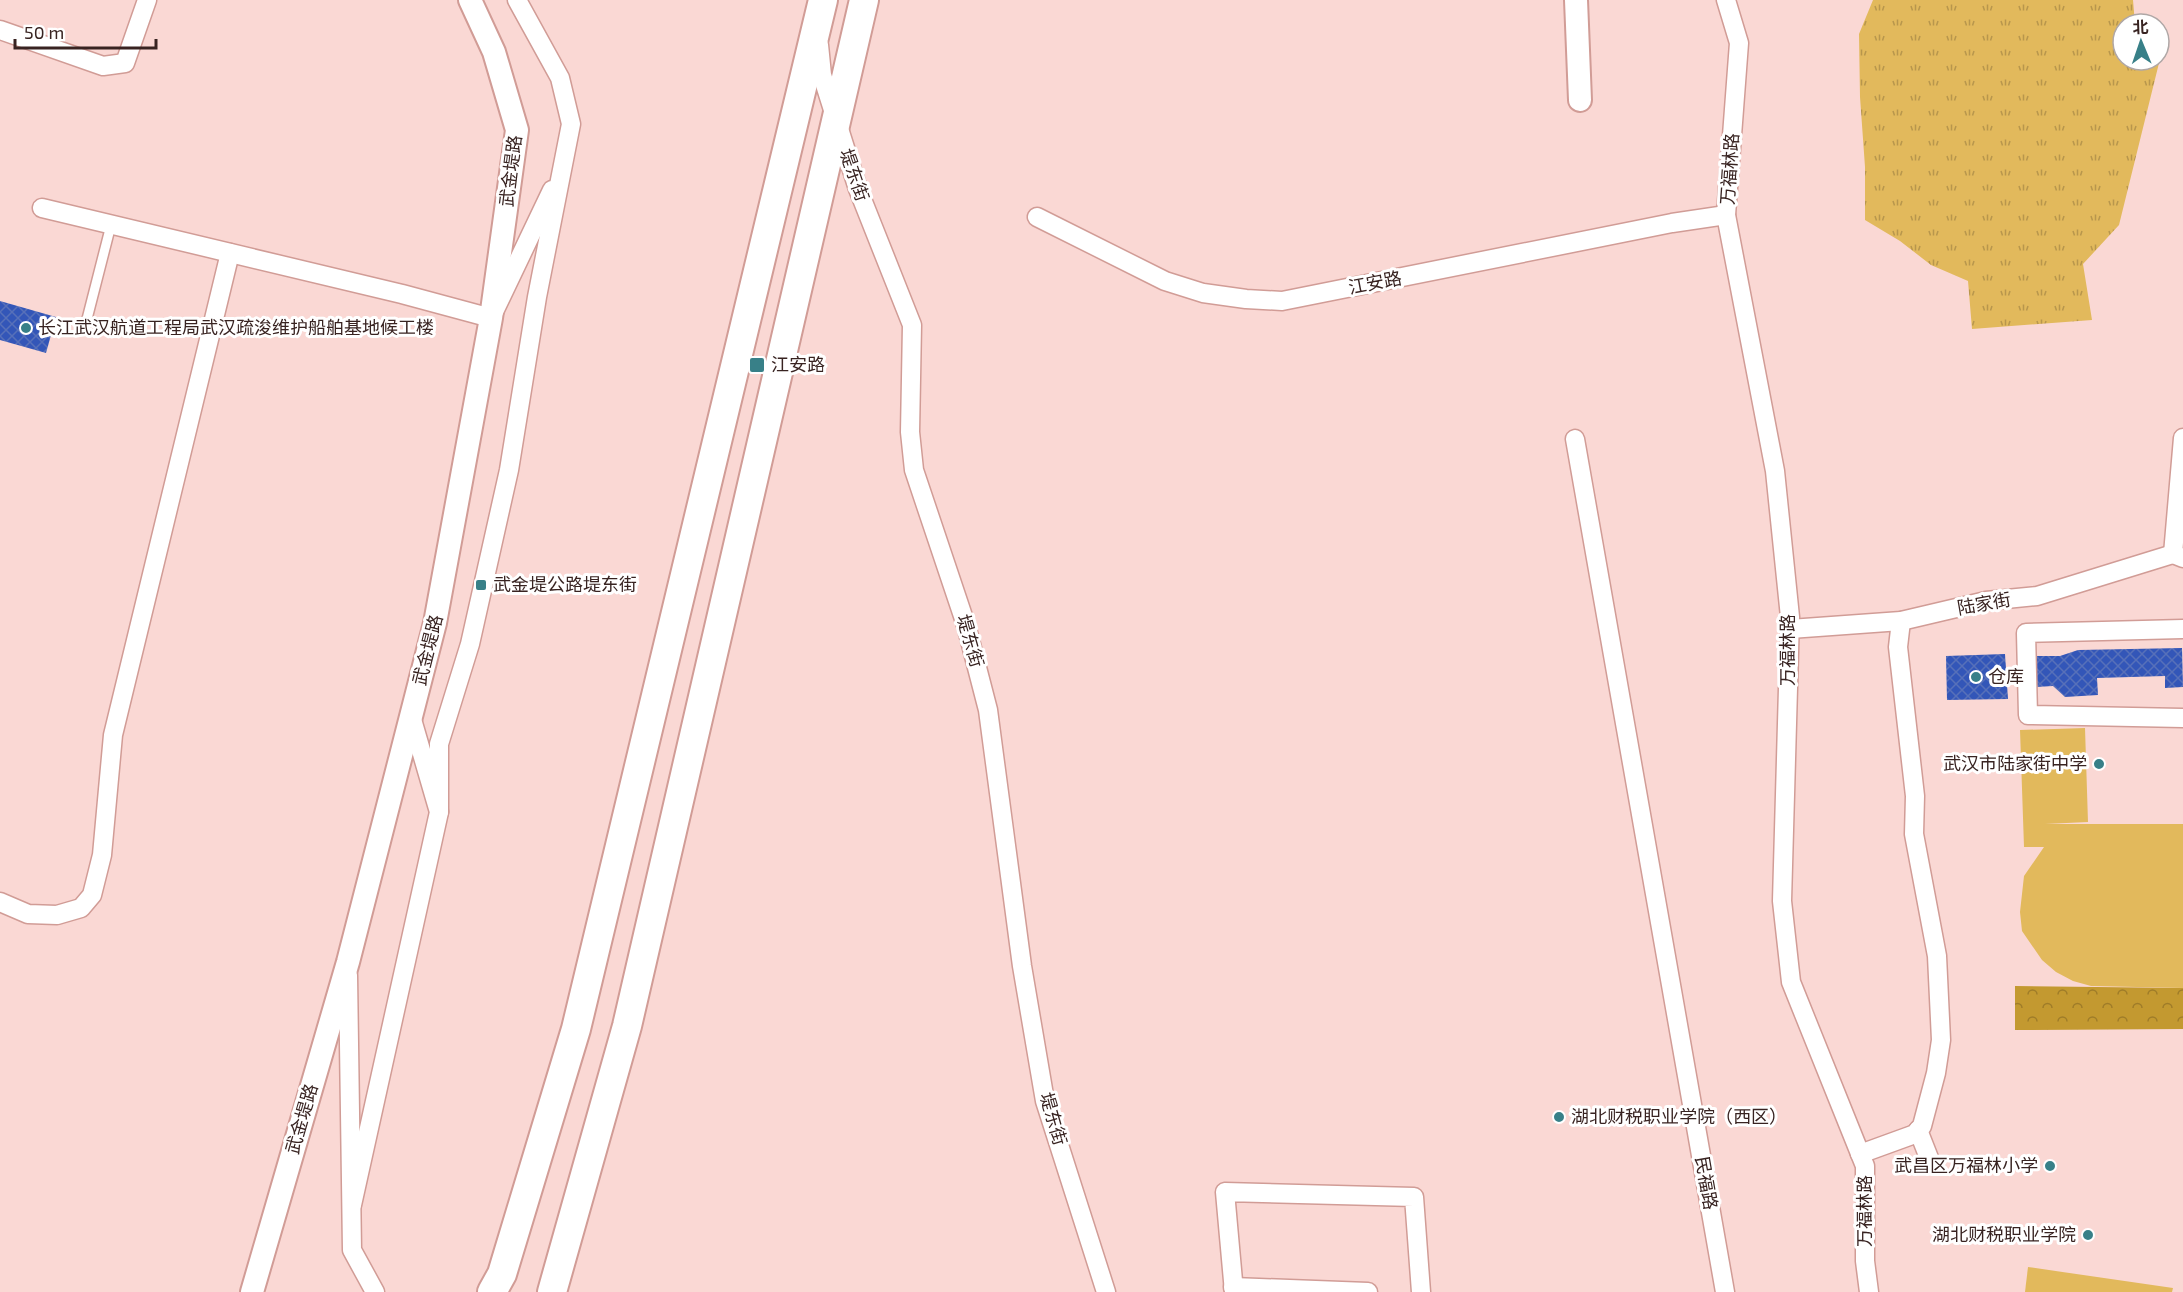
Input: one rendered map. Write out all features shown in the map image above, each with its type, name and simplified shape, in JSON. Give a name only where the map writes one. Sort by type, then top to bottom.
[{"type":"main road","points":[[552,1292],[627,1026],[864,0]]},
{"type":"main road","points":[[492,1292],[502,1274],[576,1029],[819,8]]},
{"type":"street","points":[[0,30],[103,66],[125,63],[147,0]]},
{"type":"street","name":"武金堤路","points":[[252,1292],[348,962],[435,623],[492,318],[517,130],[494,52],[470,0]]},
{"type":"street","points":[[1576,0],[1580,100]]},
{"type":"street","name":"万福林路","points":[[1726,0],[1739,43],[1726,215],[1775,471],[1790,629],[1782,901],[1791,982],[1864,1166],[1865,1261],[1869,1292]]},
{"type":"street","points":[[352,1205],[439,812],[439,744],[470,644],[509,470],[537,297],[565,164],[571,124],[560,78],[521,5]]},
{"type":"street","name":"堤东街","points":[[819,8],[822,75],[858,189],[912,325],[910,432],[914,470],[966,625],[988,710],[1022,966],[1046,1101],[1106,1292]]},
{"type":"street","points":[[42,208],[402,294],[492,318],[565,164]]},
{"type":"street","name":"江安路","points":[[1037,217],[1165,281],[1203,293],[1282,301],[1672,223],[1726,215]]},
{"type":"street","points":[[0,902],[28,914],[57,915],[81,908],[92,896],[102,855],[113,735],[230,253]]},
{"type":"street","name":"陆家街","points":[[1790,629],[1901,621],[1986,601],[2037,596],[2178,556],[2183,438]]},
{"type":"street","name":"民福路","points":[[1575,439],[1725,1292]]},
{"type":"street","points":[[1860,1154],[1915,1134],[1922,1126],[1936,1072],[1941,1040],[1937,956],[1914,834],[1915,796],[1898,647],[1901,621]]},
{"type":"street","points":[[2183,629],[2026,633],[2028,714],[2183,718]]},
{"type":"street","points":[[411,716],[439,812]]},
{"type":"street","points":[[348,962],[352,1250],[375,1292]]},
{"type":"street","points":[[1918,1130],[1931,1163]]},
{"type":"street","points":[[1368,1292],[1234,1289],[1225,1192],[1414,1197],[1421,1292]]},
{"type":"lane","points":[[87,319],[111,225]]},
{"type":"green space","points":[[1873,0],[2133,0],[2134,12],[2111,12],[2111,72],[2157,72],[2119,225],[2083,264],[2092,320],[1972,329],[1968,281],[1931,265],[1900,241],[1865,220],[1859,34]]},
{"type":"green space","points":[[2085,728],[2088,822],[2045,824],[2183,824],[2183,988],[2091,986],[2073,981],[2056,972],[2042,960],[2022,931],[2020,912],[2024,876],[2044,847],[2024,847],[2020,730]]},
{"type":"green space","points":[[2015,986],[2183,988],[2183,1029],[2015,1030]]},
{"type":"green space","points":[[2028,1267],[2173,1288],[2172,1292],[2025,1292]]},
{"type":"building","name":"长江武汉航道工程局武汉疏浚维护船舶基地候工楼","points":[[0,301],[56,317],[46,353],[0,340]]},
{"type":"building","points":[[2182,648],[2183,687],[2165,688],[2165,676],[2097,678],[2098,695],[2065,697],[2053,686],[2036,687],[2036,656],[2060,656],[2078,650]]},
{"type":"building","name":"仓库","points":[[2005,654],[2008,699],[1947,700],[1946,656]]},
{"type":"place","name":"长江武汉航道工程局武汉疏浚维护船舶基地候工楼","points":[[26,328]]},
{"type":"place","name":"江安路","points":[[757,365]]},
{"type":"place","name":"武金堤公路堤东街","points":[[481,585]]},
{"type":"place","name":"仓库","points":[[1976,677]]},
{"type":"place","name":"武汉市陆家街中学","points":[[2099,764]]},
{"type":"place","name":"湖北财税职业学院（西区）","points":[[1559,1117]]},
{"type":"place","name":"武昌区万福林小学","points":[[2050,1166]]},
{"type":"place","name":"湖北财税职业学院","points":[[2088,1235]]}]
